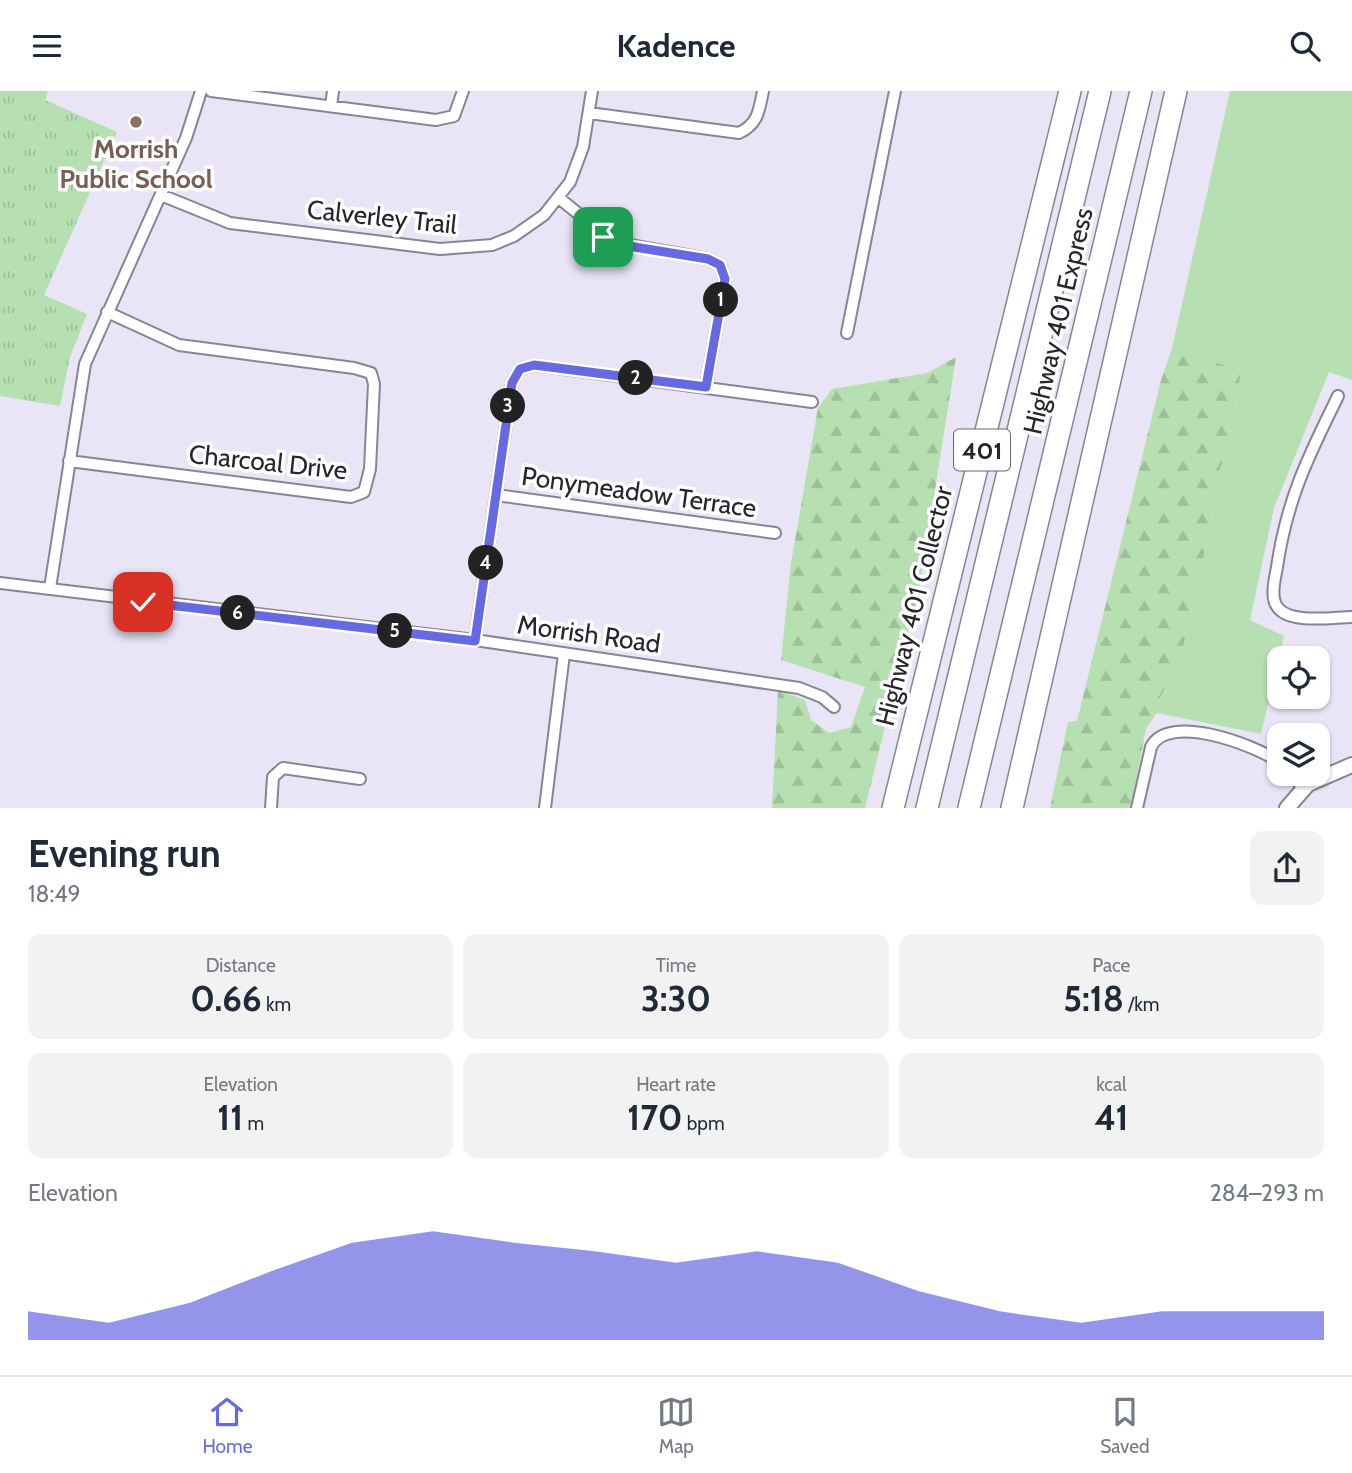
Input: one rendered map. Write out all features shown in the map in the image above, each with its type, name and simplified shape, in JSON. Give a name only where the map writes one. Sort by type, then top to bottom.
[{"type":"highway","name":"Highway 401 Collector","points":[[893,808],[1070,91]]},
{"type":"highway","name":"Highway 401 Express","points":[[927,808],[1100,91]]},
{"type":"highway","name":"Highway 401 Express","points":[[969,808],[1141,91]]},
{"type":"highway","points":[[1012,808],[1176,91]]},
{"type":"street","points":[[50,589],[80,381],[107,312],[192,123],[201,91]]},
{"type":"street","points":[[211,91],[436,120],[454,116],[463,91]]},
{"type":"street","points":[[331,106],[333,91]]},
{"type":"street","name":"Calverley Trail","points":[[161,195],[230,223],[440,249],[480,248],[514,236],[544,215],[559,198],[577,167],[592,91]]},
{"type":"street","points":[[589,113],[738,133],[750,128],[758,117],[763,91]]},
{"type":"street","points":[[846,333],[895,91]]},
{"type":"street","points":[[559,198],[601,235],[615,243],[708,259],[720,265],[725,279],[706,387]]},
{"type":"street","name":"Charcoal Drive","points":[[69,461],[351,497],[364,492],[370,469],[374,384],[371,373],[354,368],[180,345],[107,312]]},
{"type":"street","points":[[475,641],[512,383],[526,365],[812,402]]},
{"type":"street","points":[[1338,396],[1292,493],[1283,527],[1274,599],[1277,607],[1290,615],[1352,617]]},
{"type":"street","name":"Ponymeadow Terrace","points":[[496,495],[775,533]]},
{"type":"street","name":"Morrish Road","points":[[0,583],[475,641],[799,688],[822,697],[834,707]]},
{"type":"street","points":[[545,808],[564,654]]},
{"type":"street","points":[[1137,808],[1151,747],[1155,738],[1165,732],[1240,741],[1267,756]]},
{"type":"street","points":[[1287,808],[1303,788],[1327,773],[1352,765]]},
{"type":"street","points":[[271,808],[273,777],[284,768],[360,779]]},
{"type":"green space","points":[[0,91],[48,91],[45,100],[117,132],[44,295],[87,314],[70,357],[60,406],[0,396]]},
{"type":"green space","points":[[1230,91],[1352,91],[1352,380],[1329,372],[1274,508],[1250,620],[1284,636],[1282,646],[1267,646],[1267,708],[1261,734],[1157,713],[1160,698],[1180,660],[1211,523],[1216,482],[1231,436],[1241,372],[1172,348]]},
{"type":"green space","points":[[1172,348],[1241,371],[1231,436],[1216,482],[1211,523],[1180,661],[1160,698],[1157,713],[1146,728],[1131,808],[1050,808],[1068,722],[1077,721],[1161,380]]},
{"type":"green space","points":[[956,357],[920,585],[865,808],[772,808],[778,690],[805,700],[811,720],[829,733],[851,727],[865,687],[781,660],[791,563],[818,408],[832,389],[927,373]]},
{"type":"place","name":"Morrish Public School","points":[[136,122]]},
{"type":"route","points":[[143,602],[475,641],[512,383],[520,369],[526,365],[534,365],[706,387],[725,279],[720,265],[708,259],[622,245],[603,237]]}]
